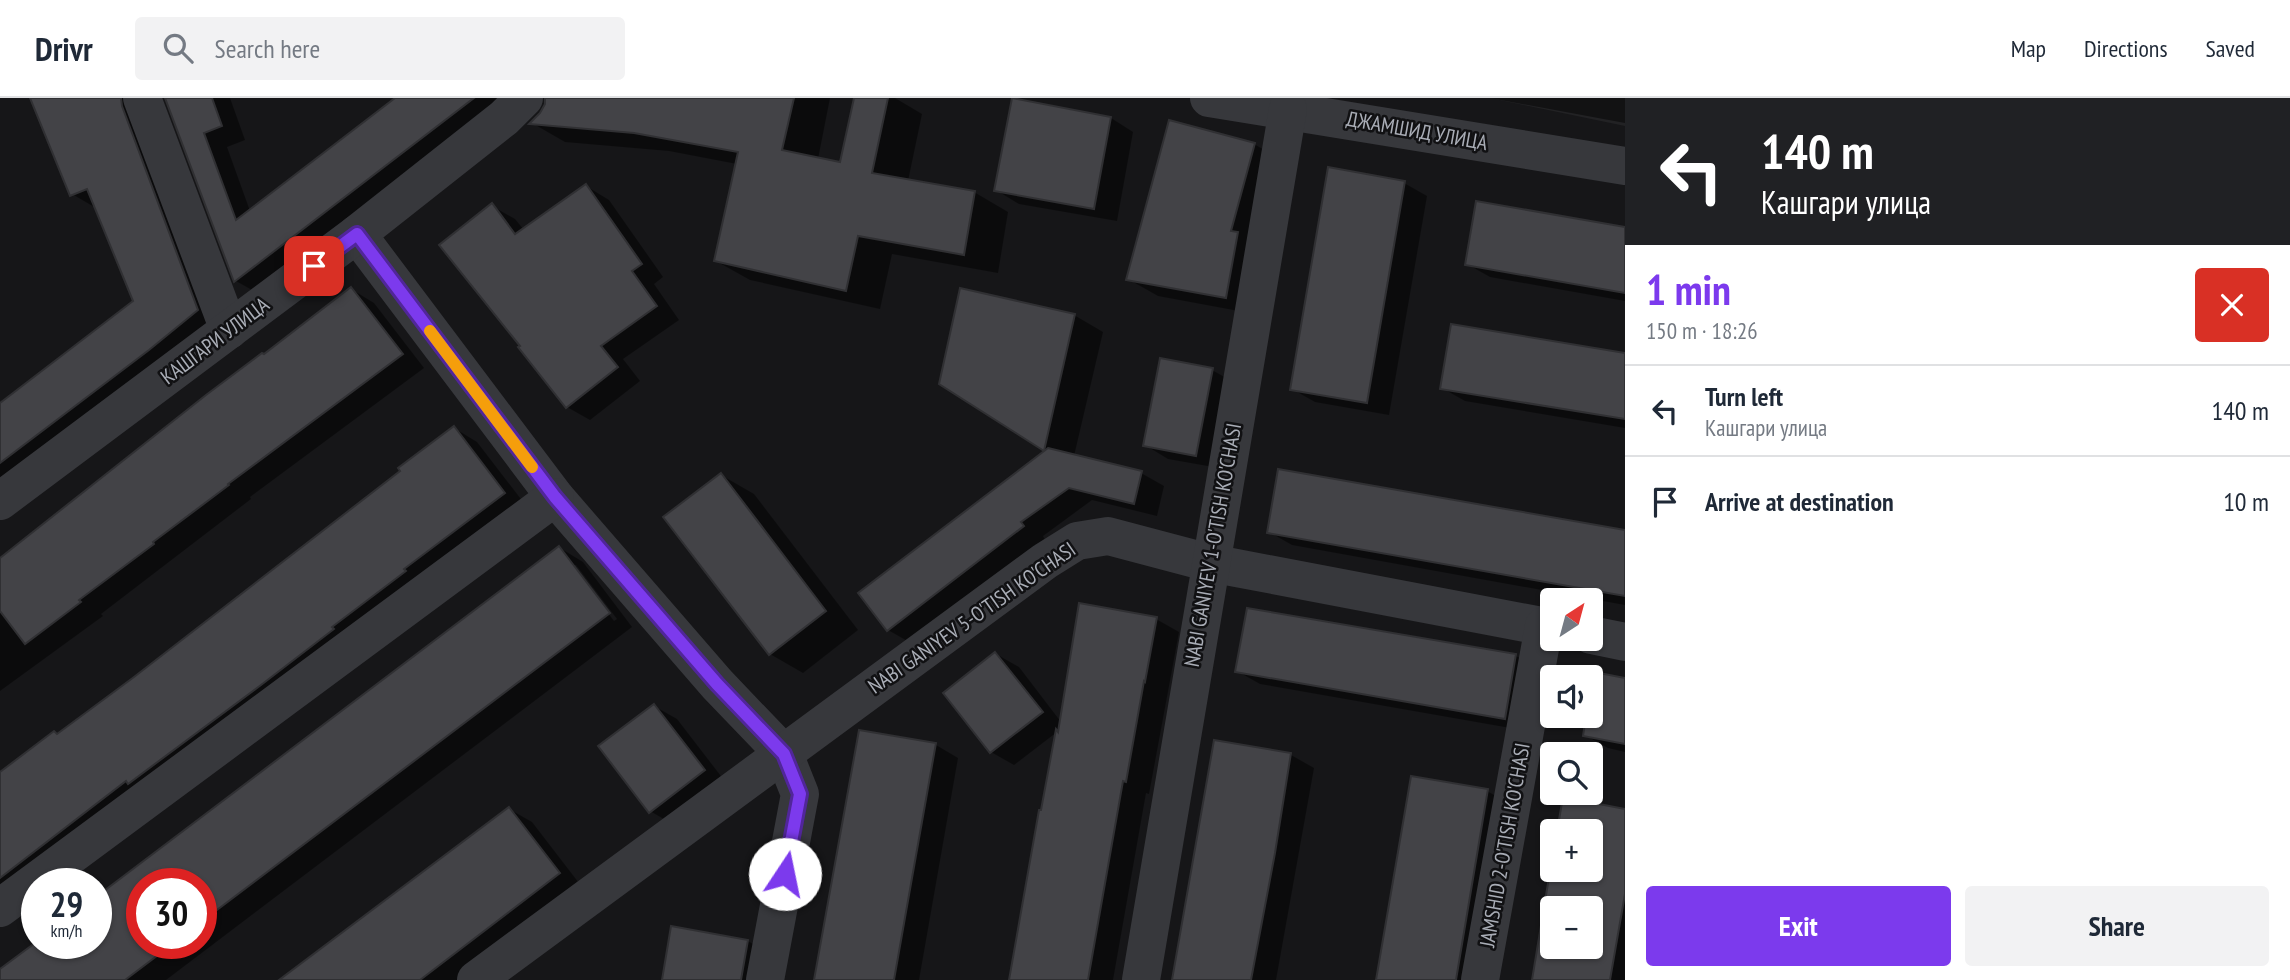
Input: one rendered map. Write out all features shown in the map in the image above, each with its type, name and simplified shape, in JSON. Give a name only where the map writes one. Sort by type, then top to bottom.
[{"type":"street","points":[[142,98],[229,330]]},
{"type":"street","name":"КАШГАРИ УЛИЦА","points":[[0,501],[357,234],[504,118],[524,98]]},
{"type":"street","name":"ДЖАМШИД УЛИЦА","points":[[1209,98],[1625,166]]},
{"type":"street","name":"NABI GANIYEV 1-O'TISH KO'CHASI","points":[[1141,980],[1288,109]]},
{"type":"street","points":[[357,234],[555,497],[717,684],[784,754],[800,794],[765,980]]},
{"type":"street","points":[[0,908],[555,497]]},
{"type":"street","name":"NABI GANIYEV 5-O'TISH KO'CHASI","points":[[476,980],[1045,561],[1077,541],[1108,536],[1210,563],[1540,625]]},
{"type":"street","points":[[1603,637],[1625,642]]},
{"type":"street","name":"JAMSHID 2-O'TISH KO'CHASI","points":[[1480,980],[1543,651]]},
{"type":"shaded area","points":[[1490,98],[1625,98],[1625,126]]},
{"type":"building","points":[[30,98],[121,98],[198,310],[0,463],[0,403],[133,301],[87,189],[70,196]]},
{"type":"building","points":[[165,98],[212,98],[222,126],[204,133],[236,220],[395,98],[474,98],[234,282]]},
{"type":"building","points":[[545,98],[794,98],[782,150],[840,162],[854,98],[888,98],[872,173],[975,191],[964,255],[858,236],[846,291],[714,261],[738,152],[634,133],[529,124],[540,113]]},
{"type":"building","points":[[1012,98],[1111,117],[1094,209],[994,191]]},
{"type":"building","points":[[1169,120],[1255,143],[1231,231],[1238,232],[1226,298],[1126,280]]},
{"type":"building","points":[[1328,167],[1405,181],[1367,403],[1290,390]]},
{"type":"building","points":[[586,184],[642,264],[632,271],[657,306],[601,346],[618,367],[566,408],[439,245],[492,203],[515,234]]},
{"type":"building","points":[[1476,201],[1625,227],[1625,293],[1465,265]]},
{"type":"building","points":[[351,287],[403,354],[228,484],[25,644],[0,611],[0,558],[206,395]]},
{"type":"building","points":[[960,288],[1075,314],[1044,451],[939,384]]},
{"type":"building","points":[[1451,324],[1625,353],[1625,419],[1440,389]]},
{"type":"building","points":[[1160,358],[1213,368],[1196,456],[1143,446]]},
{"type":"building","points":[[454,426],[505,493],[404,569],[406,571],[261,685],[128,784],[126,781],[0,878],[0,772],[54,731],[57,734],[134,677]]},
{"type":"building","points":[[1048,448],[1142,471],[1134,504],[1069,488],[1021,522],[1024,526],[887,631],[858,593]]},
{"type":"building","points":[[1278,469],[1625,530],[1625,596],[1603,592],[1603,588],[1580,588],[1267,533]]},
{"type":"building","points":[[721,473],[826,611],[769,655],[663,517]]},
{"type":"building","points":[[559,546],[610,613],[217,910],[217,868],[134,868]]},
{"type":"building","points":[[1079,603],[1157,617],[1145,682],[1126,782],[1123,781],[1088,980],[1009,980],[1056,729],[1058,732]]},
{"type":"building","points":[[1247,608],[1516,654],[1505,719],[1235,672]]},
{"type":"building","points":[[995,652],[1043,712],[990,753],[943,693]]},
{"type":"building","points":[[1603,674],[1625,678],[1625,744],[1583,736],[1584,728],[1603,728]]},
{"type":"building","points":[[654,704],[705,770],[649,813],[598,746]]},
{"type":"building","points":[[859,730],[936,743],[894,980],[814,980]]},
{"type":"building","points":[[1214,740],[1291,753],[1275,853],[1251,980],[1172,980]]},
{"type":"building","points":[[1411,776],[1488,789],[1456,980],[1376,980]]},
{"type":"building","points":[[1562,805],[1603,805],[1625,809],[1625,894],[1610,980],[1532,980],[1540,932],[1540,959],[1603,959],[1603,896],[1546,896],[1548,882],[1603,882],[1603,819],[1559,819]]},
{"type":"building","points":[[509,807],[560,873],[420,980],[279,980]]},
{"type":"building","points":[[126,874],[126,959],[153,959],[125,980],[0,980],[0,969],[21,953],[21,959],[112,959],[112,885]]},
{"type":"building","points":[[671,926],[748,940],[741,980],[662,980]]},
{"type":"slow traffic","points":[[430,331],[532,467]]},
{"type":"route","points":[[314,266],[357,234],[555,497],[717,684],[784,754],[800,794],[785,874]]}]
